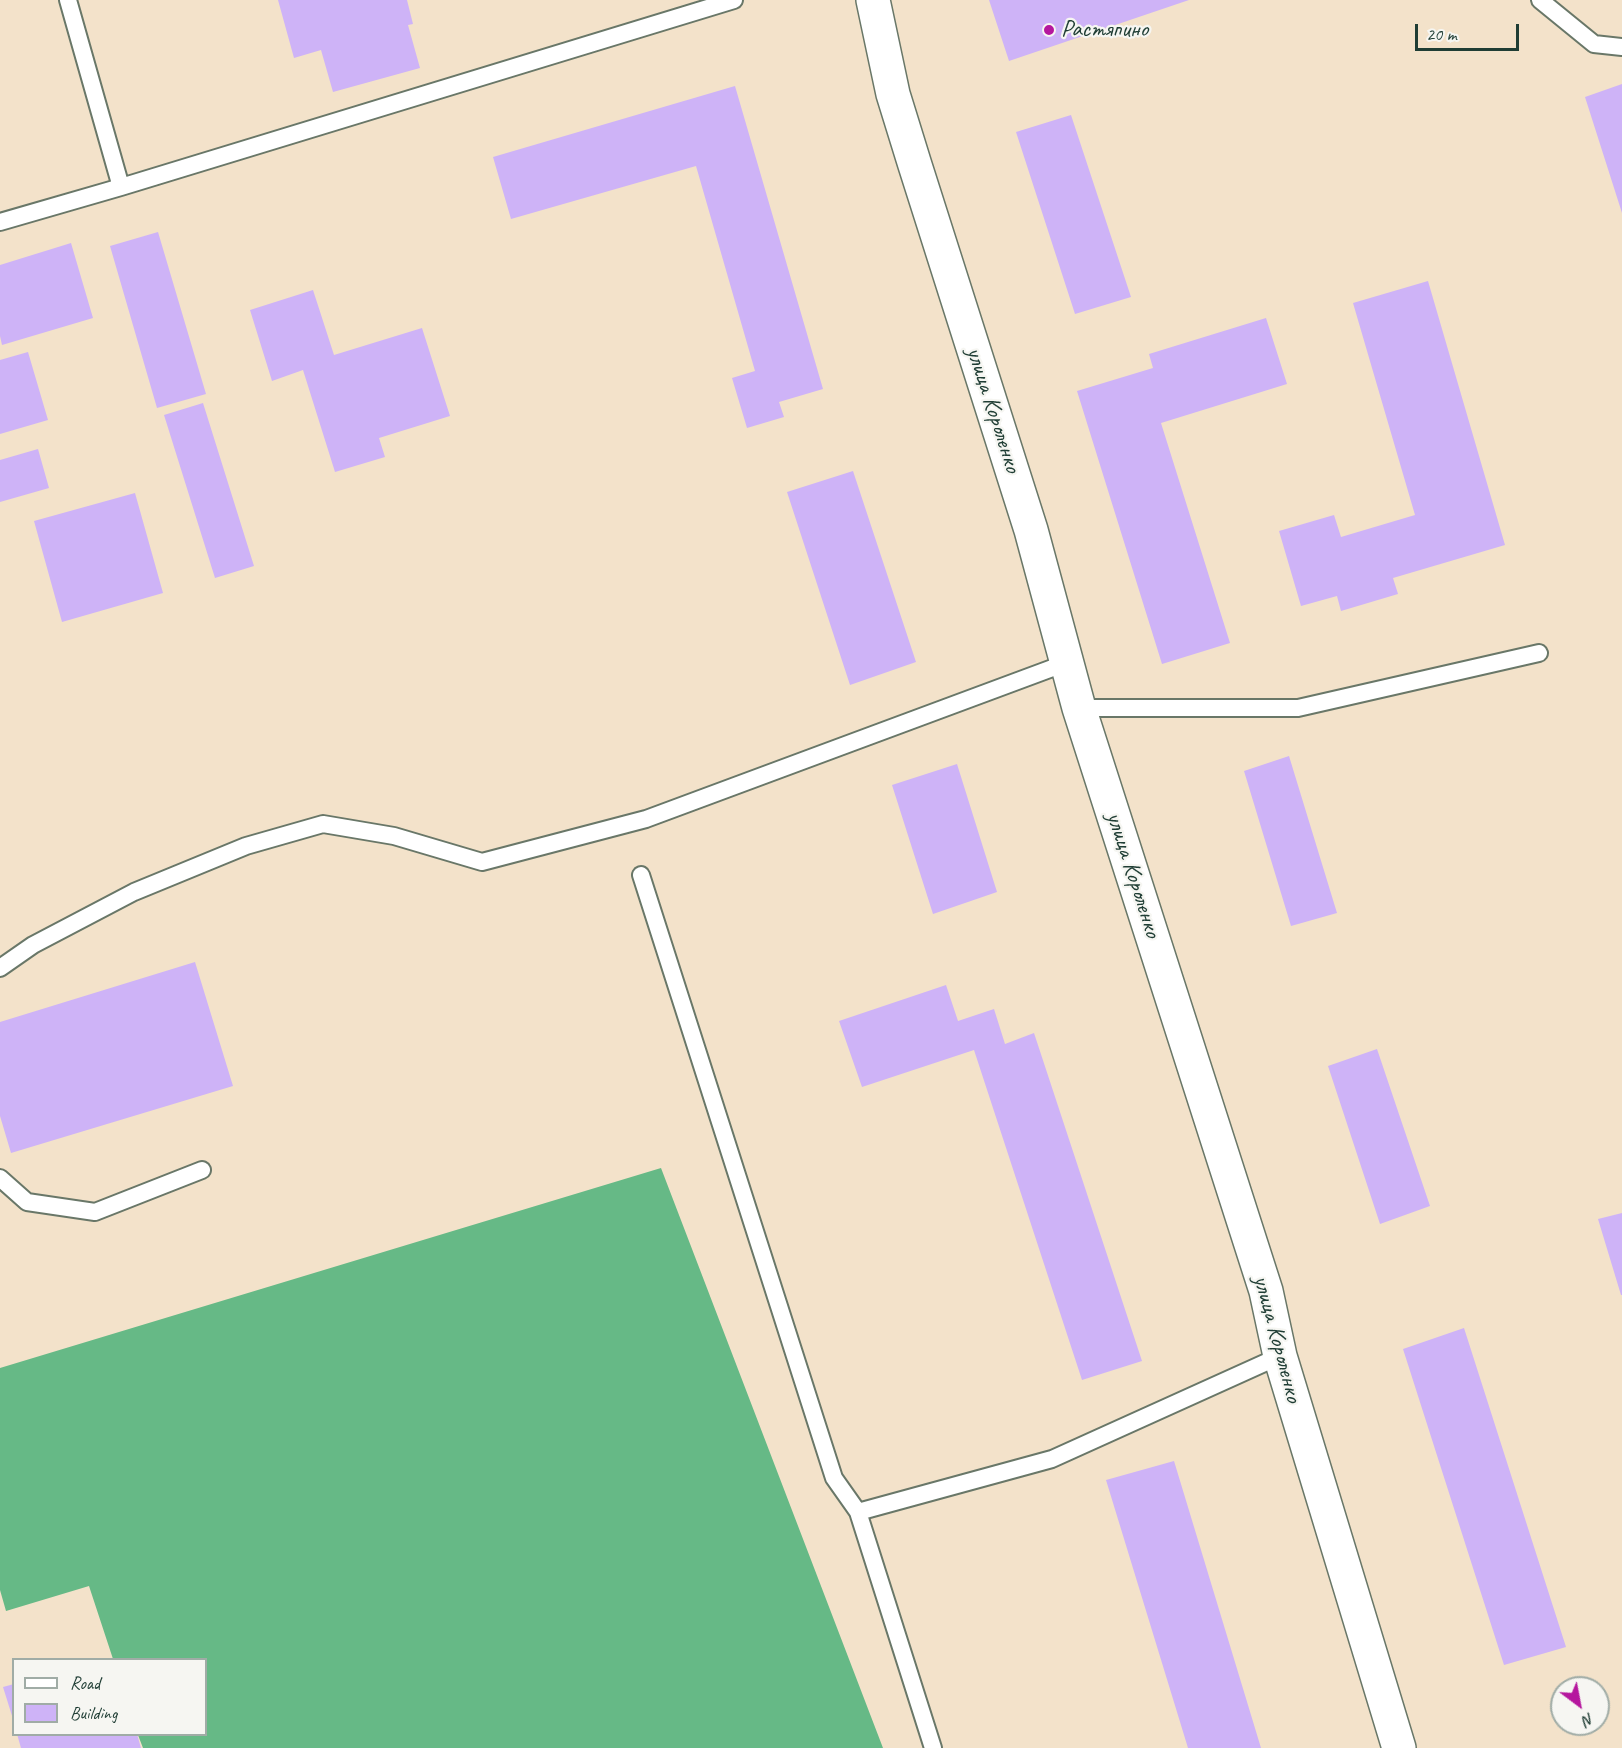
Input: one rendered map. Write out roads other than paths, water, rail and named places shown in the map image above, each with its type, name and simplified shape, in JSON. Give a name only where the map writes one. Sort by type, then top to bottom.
[{"type":"street","name":"улица Короленко","points":[[873,0],[893,94],[1031,530],[1079,708],[1266,1291],[1280,1356],[1399,1748]]},
{"type":"lane","points":[[68,0],[121,187]]},
{"type":"lane","points":[[0,222],[734,0]]},
{"type":"lane","points":[[1540,0],[1594,44],[1622,47]]},
{"type":"lane","points":[[1079,708],[1298,708],[1539,653]]},
{"type":"lane","points":[[0,968],[33,945],[134,892],[246,846],[323,824],[394,836],[482,862],[646,819],[1066,663]]},
{"type":"lane","points":[[641,875],[834,1478],[858,1512],[933,1748]]},
{"type":"lane","points":[[0,1178],[27,1202],[95,1212],[202,1170]]},
{"type":"lane","points":[[858,1512],[1052,1459],[1280,1356]]},
{"type":"place","name":"Растяпино","points":[[1049,30]]}]
